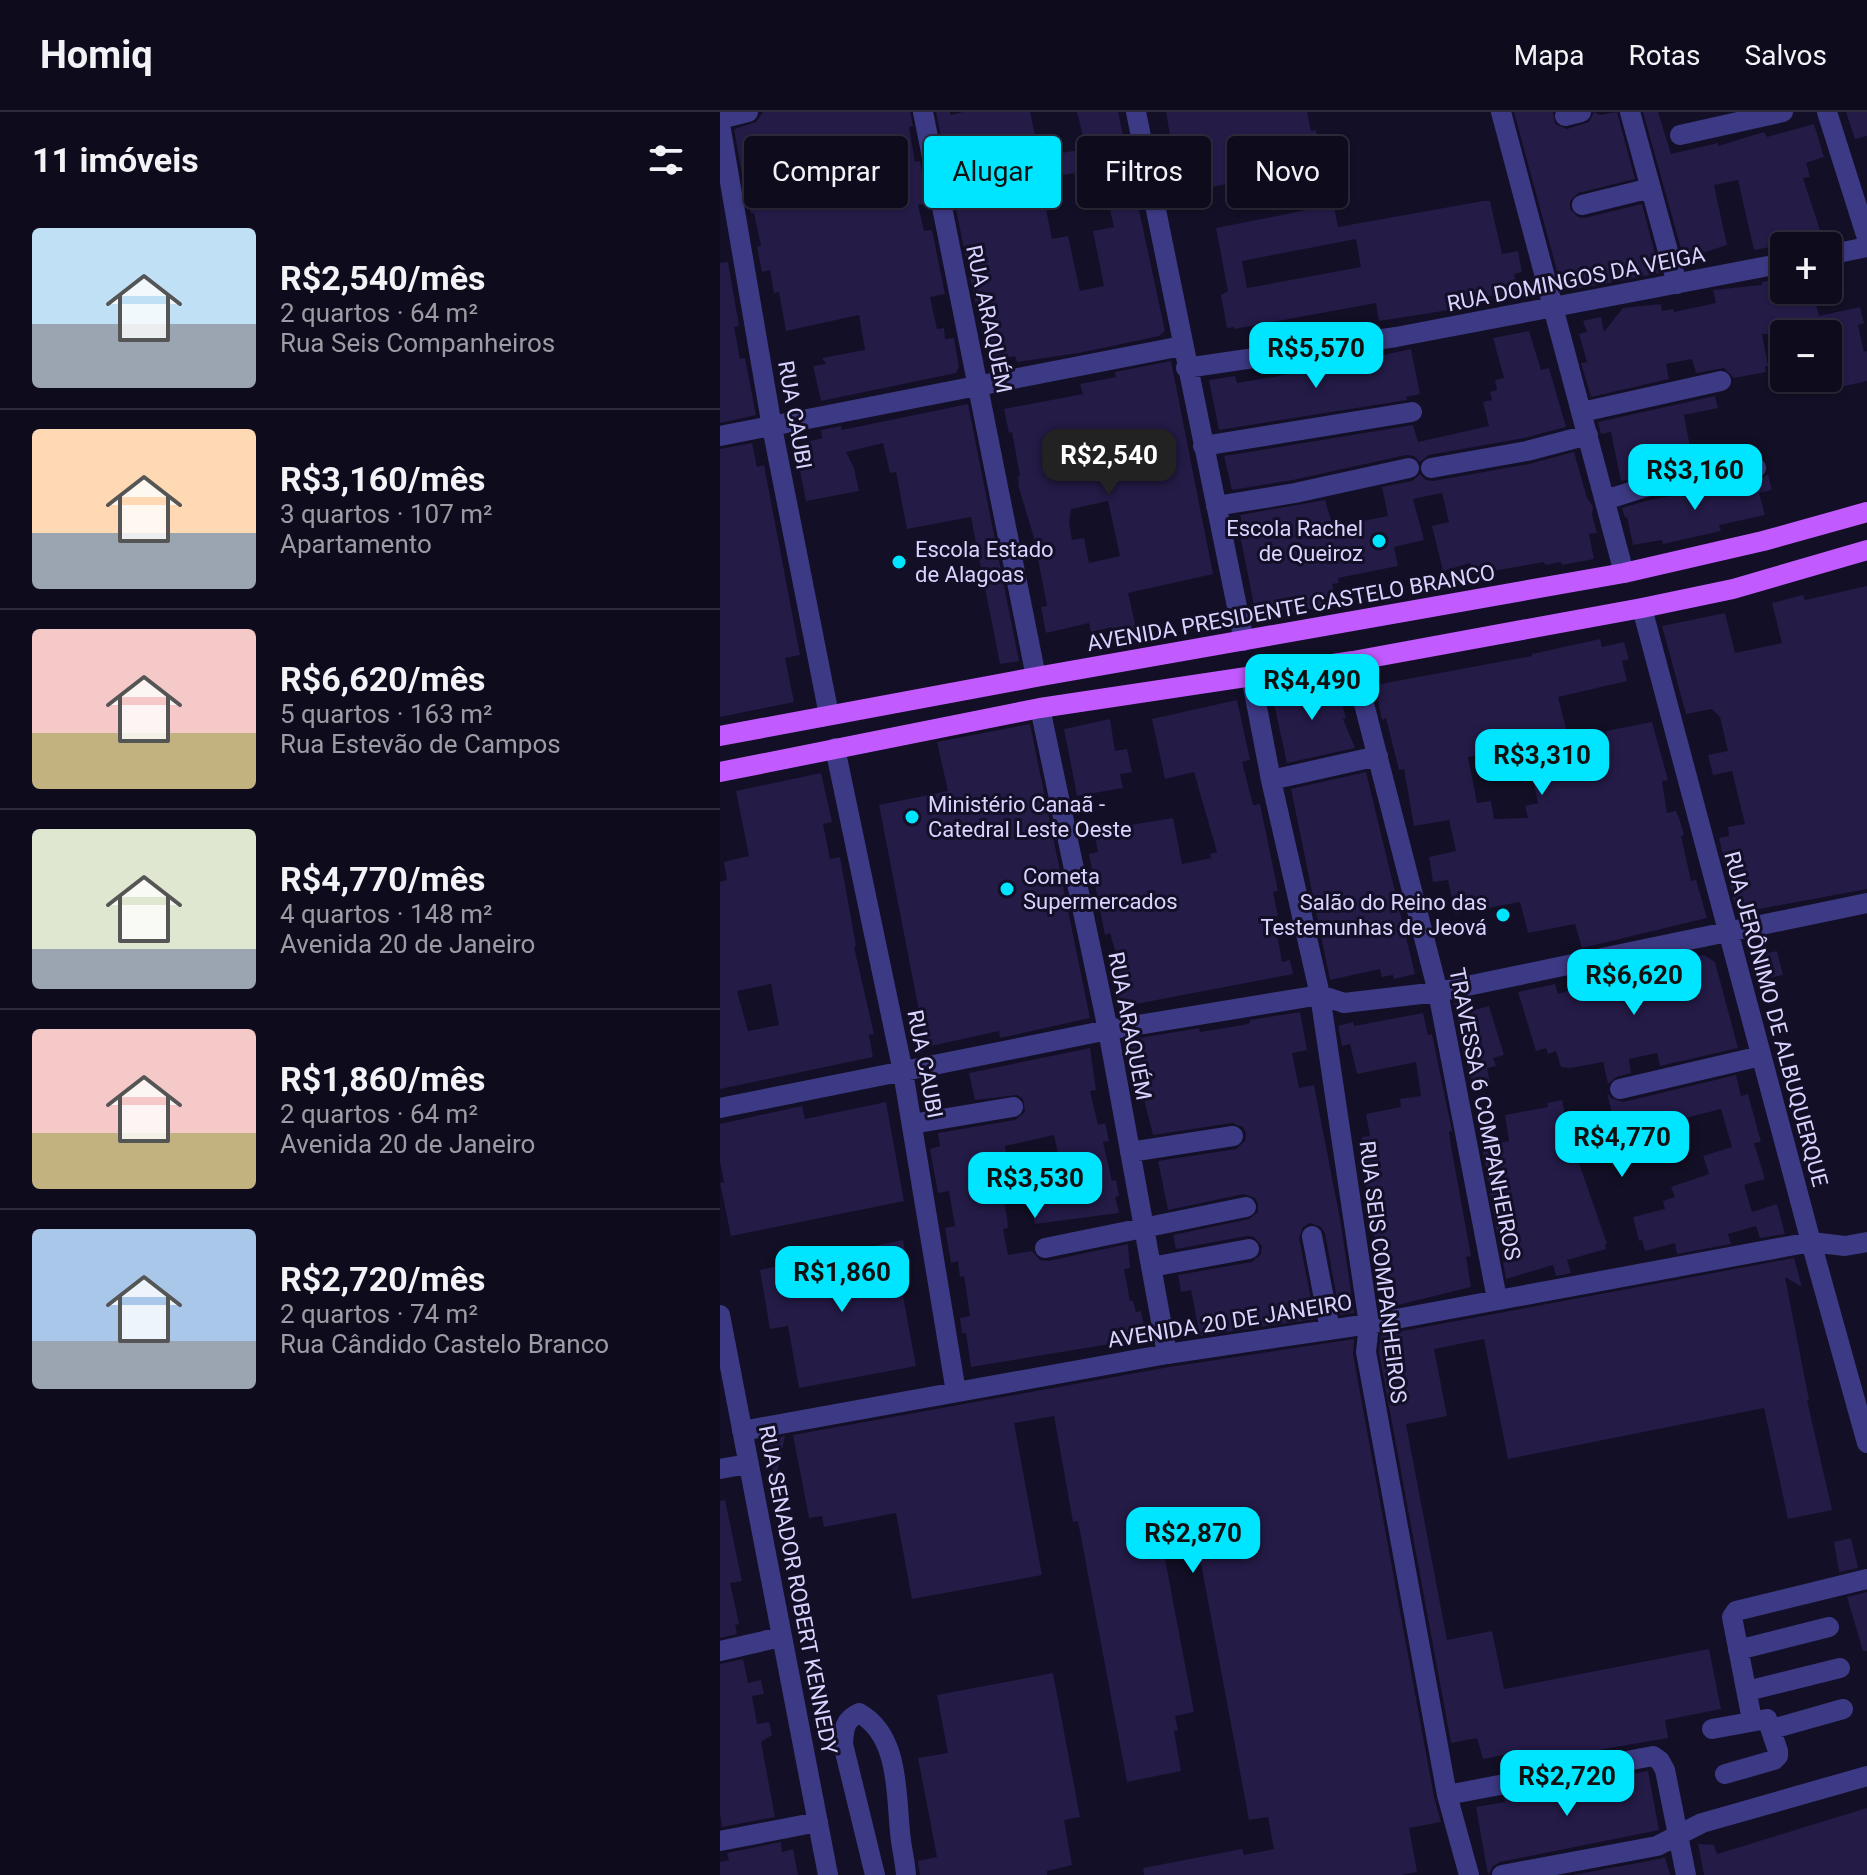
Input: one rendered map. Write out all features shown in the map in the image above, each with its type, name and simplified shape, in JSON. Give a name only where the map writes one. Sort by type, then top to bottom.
[{"type":"main road","name":"AVENIDA PRESIDENTE CASTELO BRANCO","points":[[720,736],[1624,573],[1763,541],[1867,512]]},
{"type":"main road","points":[[720,772],[1040,708],[1353,661],[1642,608],[1733,589],[1867,550]]},
{"type":"street","points":[[720,121],[748,112]]},
{"type":"street","name":"RUA ARAQUÉM","points":[[923,112],[1036,677]]},
{"type":"street","points":[[1136,112],[1244,641]]},
{"type":"street","points":[[1501,112],[1624,573]]},
{"type":"street","points":[[1630,112],[1677,284]]},
{"type":"street","points":[[1680,135],[1783,112]]},
{"type":"street","points":[[1827,112],[1867,238]]},
{"type":"street","name":"RUA CAUBI","points":[[720,121],[772,427],[829,715]]},
{"type":"street","points":[[1582,205],[1651,188]]},
{"type":"street","points":[[1842,252],[1867,247]]},
{"type":"street","name":"RUA DOMINGOS DA VEIGA","points":[[1186,368],[1396,337],[1770,266]]},
{"type":"street","points":[[720,436],[1182,346]]},
{"type":"street","points":[[1582,412],[1721,381]]},
{"type":"street","points":[[1203,446],[1412,412]]},
{"type":"street","points":[[1431,468],[1527,451],[1588,435]]},
{"type":"street","points":[[1216,506],[1295,493],[1409,468]]},
{"type":"street","points":[[1605,500],[1646,487],[1756,468]]},
{"type":"street","name":"RUA JERÔNIMO DE ALBUQUERQUE","points":[[1642,608],[1867,1443]]},
{"type":"street","name":"TRAVESSA 6 COMPANHEIROS","points":[[1353,661],[1438,992],[1497,1299]]},
{"type":"street","name":"RUA SEIS COMPANHEIROS","points":[[1251,676],[1271,780],[1320,995],[1369,1324],[1366,1352],[1447,1795],[1469,1875]]},
{"type":"street","name":"RUA ARAQUÉM","points":[[1040,708],[1108,1030],[1167,1354]]},
{"type":"street","name":"RUA CAUBI","points":[[835,748],[903,1072],[956,1392]]},
{"type":"street","points":[[1271,780],[1378,756]]},
{"type":"street","points":[[720,1108],[1108,1030],[1320,995],[1344,1003],[1438,992],[1867,903]]},
{"type":"street","points":[[1620,1089],[1761,1056]]},
{"type":"street","points":[[912,1124],[1013,1107]]},
{"type":"street","points":[[1130,1152],[1233,1136]]},
{"type":"street","points":[[1045,1248],[1246,1207]]},
{"type":"street","points":[[1312,1236],[1330,1330]]},
{"type":"street","name":"AVENIDA 20 DE JANEIRO","points":[[742,1431],[1167,1354],[1369,1324],[1811,1242],[1845,1246],[1867,1242]]},
{"type":"street","points":[[1151,1267],[1249,1249]]},
{"type":"street","name":"RUA SENADOR ROBERT KENNEDY","points":[[720,1315],[828,1875]]},
{"type":"street","points":[[720,1469],[748,1464]]},
{"type":"street","points":[[1752,1720],[1732,1617],[1736,1611],[1867,1579]]},
{"type":"street","points":[[1738,1650],[1829,1627]]},
{"type":"street","points":[[720,1651],[781,1637]]},
{"type":"street","points":[[1747,1691],[1840,1668]]},
{"type":"street","points":[[1772,1729],[1843,1709]]},
{"type":"street","points":[[875,1875],[843,1744],[844,1727],[850,1718],[859,1713],[871,1720],[883,1736],[893,1768],[906,1875]]},
{"type":"street","points":[[1712,1729],[1767,1719],[1772,1729],[1778,1756],[1774,1760],[1725,1774]]},
{"type":"street","points":[[1447,1795],[1653,1756],[1665,1770],[1686,1875]]},
{"type":"street","points":[[1502,1875],[1657,1846],[1702,1823],[1867,1776]]},
{"type":"street","points":[[720,1841],[818,1822]]},
{"type":"building","points":[[763,112],[910,112],[913,126],[909,127],[915,162],[920,161],[924,185],[924,204],[918,205],[924,231],[932,230],[945,294],[930,297],[937,329],[944,328],[945,339],[954,338],[959,367],[956,373],[821,401],[813,366],[826,364],[822,358],[865,350],[859,315],[786,331],[779,292],[774,293],[770,270],[762,272],[757,247],[761,246],[750,208],[908,208],[908,136],[744,136],[744,185],[734,129],[756,122]]},
{"type":"building","points":[[936,112],[950,112],[950,115],[963,112],[1030,112],[1035,135],[941,136]]},
{"type":"building","points":[[1077,112],[1118,112],[1123,136],[1083,136]]},
{"type":"building","points":[[1166,112],[1307,112],[1311,131],[1316,130],[1317,136],[1227,136],[1227,184],[1211,187],[1211,136],[1170,136]]},
{"type":"building","points":[[1514,112],[1553,112],[1555,124],[1567,129],[1589,122],[1594,112],[1600,115],[1617,112],[1635,179],[1578,193],[1570,201],[1570,209],[1578,217],[1584,218],[1642,204],[1660,273],[1562,289]]},
{"type":"building","points":[[1643,112],[1658,112],[1671,154],[1718,143],[1718,146],[1764,132],[1767,137],[1814,124],[1824,157],[1806,163],[1810,177],[1803,178],[1820,230],[1770,232],[1770,247],[1754,250],[1738,180],[1714,185],[1727,245],[1683,256]]},
{"type":"building","points":[[1846,112],[1867,112],[1867,136],[1855,139]]},
{"type":"building","points":[[1077,150],[1077,173],[1061,175],[1061,153]]},
{"type":"building","points":[[1490,201],[1502,254],[1518,251],[1522,272],[1514,274],[1518,291],[1478,298],[1474,300],[1475,306],[1379,321],[1376,303],[1227,328],[1221,295],[1228,291],[1216,228],[1317,208],[1334,208],[1338,227]],"holes":[[[1356,239],[1361,267],[1247,288],[1242,261]]]},
{"type":"building","points":[[956,208],[1046,208],[1052,239],[1068,236],[1080,291],[1104,286],[1093,231],[1114,227],[1109,208],[1139,208],[1165,331],[1159,336],[1079,353],[1017,362],[1015,356],[994,360],[980,301],[975,302]]},
{"type":"building","points":[[728,262],[739,326],[734,327],[740,359],[745,358],[756,415],[720,423],[720,263]]},
{"type":"building","points":[[1770,280],[1770,304],[1816,304],[1819,316],[1860,307],[1864,323],[1858,325],[1864,352],[1867,351],[1867,381],[1842,387],[1842,320],[1770,320],[1770,334],[1762,334],[1768,366],[1765,366],[1766,372],[1734,378],[1724,368],[1696,373],[1692,359],[1666,364],[1669,379],[1591,397],[1581,363],[1587,362],[1579,334],[1587,332],[1583,321],[1601,317],[1604,332],[1623,308],[1661,304],[1662,311],[1673,309],[1674,312],[1716,303],[1713,290],[1762,285],[1762,282]]},
{"type":"building","points":[[1529,331],[1541,370],[1549,368],[1566,427],[1429,455],[1420,462],[1414,456],[1406,455],[1232,490],[1224,456],[1413,425],[1418,442],[1489,426],[1483,402],[1492,400],[1490,392],[1497,390],[1495,380],[1504,378],[1493,338]]},
{"type":"building","points":[[1411,349],[1420,394],[1406,397],[1407,400],[1219,430],[1209,380],[1235,376],[1237,383],[1296,373],[1295,367],[1360,357],[1361,360]]},
{"type":"building","points":[[1171,361],[1213,574],[1128,593],[1138,636],[1115,640],[1112,627],[1091,632],[1089,623],[1046,633],[1041,607],[1047,606],[1034,538],[1019,488],[1020,476],[1012,432],[1009,433],[1004,409],[1083,394],[1080,384],[1116,377],[1115,372]],"holes":[[[1108,501],[1120,556],[1089,563],[1084,538],[1072,540],[1069,523],[1071,509]]]},
{"type":"building","points":[[1715,396],[1718,408],[1684,415],[1690,447],[1675,449],[1676,456],[1668,458],[1670,470],[1621,481],[1611,432],[1601,434],[1598,422]]},
{"type":"building","points":[[968,404],[1019,661],[1000,664],[971,517],[907,529],[896,472],[890,473],[883,443],[846,452],[854,468],[859,491],[806,501],[795,445],[822,438],[821,430],[841,426],[842,430]]},
{"type":"building","points":[[752,443],[757,467],[764,465],[800,655],[785,658],[794,702],[720,717],[720,449]]},
{"type":"building","points":[[1574,452],[1587,498],[1593,507],[1597,533],[1589,534],[1594,559],[1562,565],[1561,562],[1545,565],[1544,562],[1487,572],[1486,565],[1471,568],[1470,563],[1443,571],[1432,526],[1449,522],[1442,493],[1413,499],[1424,540],[1394,547],[1398,566],[1338,578],[1339,583],[1332,584],[1336,604],[1285,614],[1284,609],[1256,615],[1240,535],[1244,534],[1240,515],[1325,500],[1333,527],[1388,516],[1382,487],[1412,481],[1420,474],[1426,480],[1433,481],[1529,464]]},
{"type":"building","points":[[1768,474],[1772,490],[1759,493],[1765,515],[1719,525],[1721,531],[1663,544],[1662,540],[1633,545],[1622,508],[1649,500],[1758,481]]},
{"type":"building","points":[[1867,586],[1867,889],[1742,912],[1734,902],[1719,838],[1729,836],[1728,827],[1745,824],[1732,771],[1713,775],[1708,755],[1728,751],[1720,717],[1712,709],[1686,714],[1662,626],[1725,613],[1735,653],[1782,643],[1772,603],[1803,595],[1805,600]]},
{"type":"building","points":[[1600,639],[1602,647],[1624,642],[1629,659],[1622,661],[1627,681],[1558,697],[1572,752],[1609,745],[1606,731],[1652,722],[1668,780],[1662,781],[1667,813],[1676,811],[1680,821],[1691,881],[1696,880],[1707,918],[1582,948],[1575,924],[1528,933],[1520,902],[1455,914],[1448,880],[1433,882],[1429,857],[1456,851],[1449,820],[1414,826],[1404,769],[1399,770],[1386,718],[1382,720],[1375,685]],"holes":[[[1499,751],[1501,764],[1520,761],[1523,776],[1532,774],[1538,803],[1525,806],[1528,818],[1494,819],[1491,801],[1477,803],[1468,757]]]},
{"type":"building","points":[[1335,680],[1346,718],[1343,719],[1355,748],[1287,763],[1272,695]]},
{"type":"building","points":[[1237,700],[1250,760],[1242,762],[1253,805],[1260,804],[1278,891],[1273,892],[1278,916],[1274,917],[1282,962],[1290,960],[1293,974],[1120,1007],[1112,968],[1120,967],[1110,933],[1105,935],[1089,854],[1098,852],[1094,831],[1173,818],[1182,864],[1211,858],[1210,854],[1217,852],[1194,772],[1165,779],[1152,719]]},
{"type":"building","points":[[1110,719],[1115,751],[1127,749],[1132,772],[1120,774],[1123,788],[1077,796],[1064,729]]},
{"type":"building","points":[[1030,724],[1090,1018],[1000,1038],[999,1031],[926,1047],[879,805],[948,791],[937,742]]},
{"type":"building","points":[[1366,772],[1415,974],[1394,979],[1393,975],[1382,977],[1380,969],[1330,980],[1291,789]]},
{"type":"building","points":[[821,773],[832,822],[823,824],[830,859],[840,857],[854,947],[874,1034],[869,1035],[873,1057],[720,1089],[720,882],[727,880],[724,862],[749,856],[736,791]],"holes":[[[771,984],[779,1025],[748,1031],[737,991]]]},
{"type":"building","points":[[1777,951],[1783,975],[1765,979],[1758,955]]},
{"type":"building","points":[[1704,955],[1715,962],[1738,1048],[1660,1066],[1657,1053],[1629,1059],[1631,1073],[1616,1077],[1608,1084],[1603,1062],[1561,1067],[1556,1051],[1548,1054],[1546,1048],[1536,1051],[1518,992],[1555,984],[1558,994],[1593,983],[1591,978]]},
{"type":"building","points":[[1468,1001],[1471,1011],[1489,1006],[1504,1055],[1493,1058],[1496,1066],[1487,1068],[1490,1083],[1473,1087],[1454,1003]]},
{"type":"building","points":[[1300,1012],[1307,1050],[1292,1053],[1299,1088],[1314,1085],[1341,1224],[1354,1313],[1340,1315],[1325,1233],[1321,1227],[1310,1223],[1303,1227],[1299,1238],[1315,1319],[1200,1336],[1191,1290],[1181,1292],[1178,1275],[1252,1262],[1261,1254],[1262,1246],[1254,1237],[1247,1236],[1176,1249],[1173,1235],[1249,1219],[1258,1212],[1258,1204],[1255,1198],[1244,1194],[1168,1210],[1158,1161],[1236,1149],[1245,1141],[1246,1133],[1243,1127],[1232,1123],[1153,1135],[1144,1099],[1139,1100],[1128,1040],[1199,1028],[1200,1032],[1213,1030]]},
{"type":"building","points":[[1423,1013],[1428,1035],[1432,1034],[1452,1131],[1449,1132],[1451,1146],[1471,1256],[1466,1257],[1471,1287],[1386,1308],[1361,1156],[1364,1156],[1362,1137],[1370,1136],[1366,1114],[1401,1107],[1400,1099],[1421,1096],[1416,1062],[1357,1074],[1350,1044],[1342,1046],[1338,1026],[1353,1022],[1354,1026]]},
{"type":"building","points":[[1090,1048],[1096,1090],[1090,1091],[1098,1125],[1105,1123],[1109,1141],[1103,1142],[1112,1181],[1116,1180],[1119,1196],[1115,1197],[1119,1213],[1035,1224],[1031,1204],[1054,1200],[1048,1176],[1062,1172],[1054,1135],[1005,1146],[1008,1164],[997,1166],[1007,1217],[1008,1228],[1003,1229],[1008,1255],[1032,1251],[1040,1260],[1048,1261],[1128,1244],[1130,1268],[1124,1269],[1130,1301],[1133,1301],[1136,1312],[1141,1311],[1146,1338],[971,1367],[966,1333],[962,1333],[960,1318],[970,1316],[964,1276],[960,1277],[958,1261],[951,1263],[945,1228],[955,1226],[949,1191],[938,1193],[930,1149],[940,1146],[938,1133],[1015,1120],[1025,1112],[1023,1099],[1017,1095],[975,1100],[969,1073]]},
{"type":"building","points":[[1736,1075],[1741,1096],[1748,1094],[1761,1142],[1754,1143],[1765,1179],[1744,1185],[1752,1212],[1777,1204],[1785,1234],[1760,1238],[1756,1226],[1728,1234],[1731,1244],[1677,1254],[1675,1243],[1645,1251],[1642,1240],[1639,1241],[1633,1217],[1665,1209],[1663,1201],[1675,1197],[1671,1187],[1709,1174],[1703,1156],[1732,1147],[1721,1109],[1674,1121],[1685,1147],[1658,1156],[1651,1138],[1578,1160],[1607,1244],[1606,1249],[1567,1260],[1571,1273],[1556,1276],[1553,1265],[1506,1279],[1503,1262],[1508,1261],[1500,1232],[1497,1233],[1482,1146],[1509,1141],[1505,1115],[1548,1107],[1547,1103],[1562,1100],[1571,1144],[1599,1134],[1596,1125],[1611,1122],[1610,1118],[1613,1118],[1607,1092],[1611,1098],[1623,1102]]},
{"type":"building","points":[[886,1102],[904,1201],[731,1236],[720,1183],[724,1182],[720,1162],[720,1124],[802,1106],[805,1119]]},
{"type":"building","points":[[903,1240],[906,1257],[896,1259],[916,1366],[799,1388],[788,1326],[770,1329],[760,1270]]},
{"type":"building","points":[[1794,1258],[1802,1287],[1785,1277],[1807,1400],[1832,1510],[1788,1519],[1764,1408],[1508,1459],[1484,1339],[1434,1349],[1447,1416],[1406,1424],[1447,1640],[1492,1631],[1504,1689],[1709,1649],[1721,1709],[1665,1720],[1668,1738],[1511,1765],[1509,1754],[1483,1759],[1477,1738],[1451,1743],[1379,1352],[1381,1335]]},
{"type":"building","points":[[1354,1339],[1353,1354],[1441,1822],[1409,1828],[1417,1872],[1401,1875],[1144,1875],[1143,1868],[1242,1849],[1244,1855],[1274,1849],[1268,1817],[1249,1820],[1193,1521],[1159,1527],[1194,1712],[1175,1716],[1178,1730],[1174,1731],[1181,1771],[1127,1782],[1078,1521],[1073,1522],[1054,1416],[1014,1423],[1042,1575],[912,1599],[896,1513],[824,1527],[822,1516],[809,1518],[793,1435],[1169,1367]]},
{"type":"building","points":[[785,1436],[775,1481],[767,1440]]},
{"type":"building","points":[[725,1500],[742,1581],[730,1583],[739,1624],[735,1625],[737,1634],[720,1638],[720,1501]]},
{"type":"building","points":[[1851,1538],[1858,1568],[1839,1572],[1834,1542]]},
{"type":"building","points":[[1867,1592],[1867,1651],[1863,1651],[1847,1597]]},
{"type":"building","points":[[743,1659],[748,1683],[761,1680],[764,1694],[752,1696],[757,1724],[769,1722],[772,1735],[761,1742],[775,1817],[722,1827],[720,1664]]},
{"type":"building","points":[[1053,1673],[1080,1817],[1064,1820],[1072,1865],[1047,1871],[1047,1875],[920,1875],[918,1861],[937,1857],[918,1758],[948,1753],[937,1695]]},
{"type":"building","points":[[1648,1771],[1659,1830],[1500,1862],[1493,1866],[1488,1875],[1476,1807],[1530,1794],[1570,1790],[1569,1786]]},
{"type":"building","points":[[1867,1808],[1867,1875],[1704,1875],[1698,1844],[1714,1845],[1717,1854]]},
{"type":"building","points":[[781,1842],[782,1852],[793,1849],[798,1875],[720,1875],[720,1862],[729,1860],[727,1853]]},
{"type":"building","points":[[1665,1857],[1670,1875],[1573,1875],[1659,1859]]},
{"type":"place","name":"Escola Rachel de Queiroz","points":[[1379,541]]},
{"type":"place","name":"Escola Estado de Alagoas","points":[[899,562]]},
{"type":"place","name":"Ministério Canaã - Catedral Leste Oeste","points":[[912,817]]},
{"type":"place","name":"Cometa Supermercados","points":[[1007,889]]},
{"type":"place","name":"Salão do Reino das Testemunhas de Jeová","points":[[1503,915]]}]
